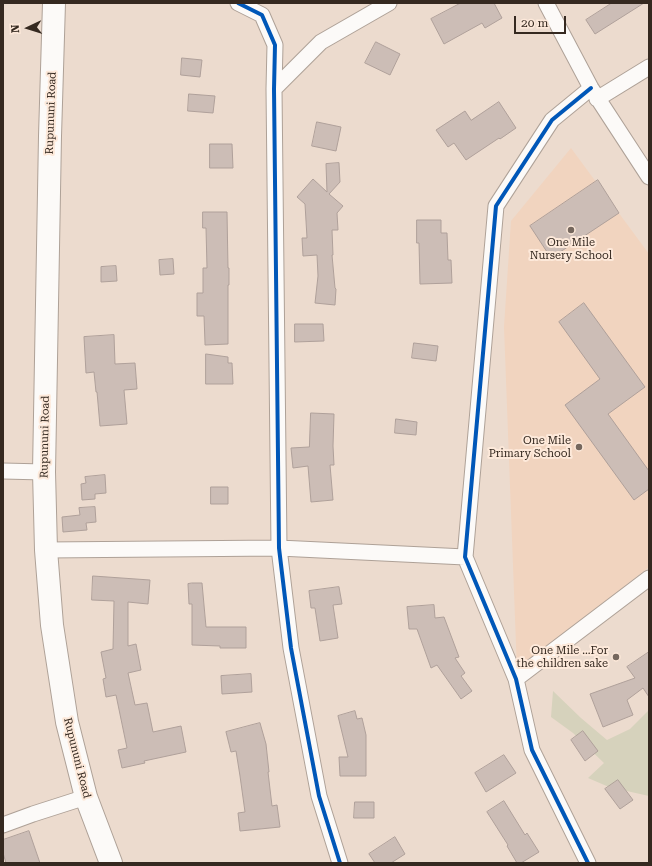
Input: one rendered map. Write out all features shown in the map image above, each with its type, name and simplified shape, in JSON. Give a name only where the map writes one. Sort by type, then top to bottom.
[{"type":"main road","name":"Rupununi Road","points":[[54,3],[44,472],[46,550],[52,625],[67,722],[86,797],[111,863]]},
{"type":"street","points":[[238,3],[262,15],[275,45],[274,89],[278,548],[291,648],[319,796],[340,863]]},
{"type":"street","points":[[274,89],[321,42],[389,3]]},
{"type":"street","points":[[546,3],[594,94],[649,177]]},
{"type":"street","points":[[588,863],[532,750],[516,679],[465,557],[496,206],[552,120],[594,94],[649,67]]},
{"type":"street","points":[[3,471],[44,472]]},
{"type":"street","points":[[46,550],[278,548],[465,557]]},
{"type":"street","points":[[516,679],[649,578]]},
{"type":"street","points":[[3,825],[86,797]]},
{"type":"shaded area","name":"One Mile Primary School","points":[[571,148],[649,254],[649,567],[517,671],[504,327],[511,221]]},
{"type":"shaded area","points":[[553,691],[607,740],[630,729],[649,710],[649,796],[609,787],[588,778],[604,763],[573,733],[551,717]]},
{"type":"building","points":[[461,3],[494,3],[502,18],[485,28],[482,23],[444,44],[431,19]]},
{"type":"building","points":[[612,3],[644,3],[595,34],[586,20]]},
{"type":"building","points":[[376,42],[400,54],[390,75],[365,63]]},
{"type":"building","points":[[182,58],[202,60],[200,77],[181,75]]},
{"type":"building","points":[[189,94],[215,96],[213,113],[188,111]]},
{"type":"building","points":[[499,102],[516,128],[466,160],[454,143],[448,147],[436,130],[465,111],[471,120]]},
{"type":"building","points":[[317,122],[341,127],[336,151],[312,146]]},
{"type":"building","points":[[210,144],[232,144],[233,168],[210,168]]},
{"type":"building","points":[[339,163],[340,182],[329,194],[343,206],[337,213],[338,230],[332,230],[332,255],[336,289],[335,305],[315,303],[318,276],[317,255],[303,256],[302,238],[307,238],[305,204],[297,197],[313,179],[327,192],[326,164]]},
{"type":"building","points":[[598,180],[619,213],[551,258],[530,226]]},
{"type":"building","points":[[203,212],[227,212],[229,268],[228,344],[205,345],[204,316],[197,316],[197,293],[203,293],[203,268],[207,268],[206,228],[203,228]]},
{"type":"building","points":[[417,220],[441,220],[441,233],[447,233],[448,260],[451,260],[452,283],[420,284]]},
{"type":"building","points":[[173,259],[174,274],[160,275],[159,260]]},
{"type":"building","points":[[116,266],[117,281],[101,282],[101,267]]},
{"type":"building","points":[[584,303],[645,387],[608,414],[649,471],[649,489],[634,500],[565,405],[600,379],[559,322]]},
{"type":"building","points":[[295,324],[323,324],[324,341],[295,342]]},
{"type":"building","points":[[114,335],[115,364],[135,363],[137,389],[124,390],[127,424],[100,426],[94,372],[86,373],[84,337]]},
{"type":"building","points":[[414,343],[438,346],[436,361],[412,358]]},
{"type":"building","points":[[206,354],[228,357],[228,363],[232,363],[233,384],[206,384]]},
{"type":"building","points":[[311,413],[334,414],[334,465],[330,465],[333,500],[311,502],[308,466],[293,468],[291,448],[309,447]]},
{"type":"building","points":[[396,419],[417,422],[416,435],[395,433]]},
{"type":"building","points":[[105,475],[106,493],[95,494],[95,499],[82,500],[81,484],[86,483],[85,477]]},
{"type":"building","points":[[211,487],[228,487],[228,504],[211,504]]},
{"type":"building","points":[[95,507],[96,522],[86,523],[87,530],[63,532],[62,517],[80,515],[79,508]]},
{"type":"building","points":[[93,576],[150,580],[148,604],[128,602],[128,646],[136,644],[141,670],[128,673],[135,705],[147,703],[153,732],[181,726],[186,752],[144,761],[145,763],[122,768],[118,750],[127,748],[116,695],[106,697],[103,679],[106,678],[101,652],[113,649],[114,601],[92,600]]},
{"type":"building","points":[[202,583],[206,627],[246,627],[246,648],[220,648],[220,646],[192,645],[192,604],[189,604],[188,584]]},
{"type":"building","points":[[339,587],[342,604],[333,605],[338,638],[320,641],[315,608],[311,608],[309,591]]},
{"type":"building","points":[[434,605],[435,618],[444,617],[459,657],[455,658],[465,673],[461,676],[472,691],[461,699],[437,665],[431,668],[417,629],[409,629],[407,607]]},
{"type":"building","points":[[649,652],[649,697],[643,688],[627,700],[633,715],[603,727],[590,694],[635,678],[627,667]]},
{"type":"building","points":[[251,674],[252,692],[222,694],[221,676]]},
{"type":"building","points":[[355,711],[357,719],[362,718],[366,735],[366,776],[340,776],[339,757],[348,757],[338,716]]},
{"type":"building","points":[[260,723],[266,744],[272,806],[277,805],[280,827],[240,831],[238,813],[245,812],[240,776],[236,751],[231,752],[226,732]]},
{"type":"building","points":[[583,731],[598,751],[585,761],[571,740]]},
{"type":"building","points":[[504,755],[516,773],[486,792],[475,773]]},
{"type":"building","points":[[618,780],[633,800],[620,809],[605,789]]},
{"type":"building","points":[[504,801],[525,835],[527,833],[539,852],[521,863],[517,863],[507,846],[508,845],[487,812]]},
{"type":"building","points":[[355,802],[374,802],[374,818],[354,818]]},
{"type":"building","points":[[29,831],[40,863],[6,863],[3,853],[3,840]]},
{"type":"building","points":[[395,837],[405,854],[391,863],[375,863],[369,854]]},
{"type":"cycle path","points":[[238,3],[262,15],[275,45],[274,89],[279,548],[291,648],[319,796],[340,863]]},
{"type":"cycle path","points":[[588,863],[532,750],[516,679],[465,557],[496,206],[552,120],[591,88]]},
{"type":"place","name":"One Mile Nursery School","points":[[571,230]]},
{"type":"place","name":"One Mile Primary School","points":[[579,447]]},
{"type":"place","name":"One Mile ...For the children sake","points":[[616,657]]}]
